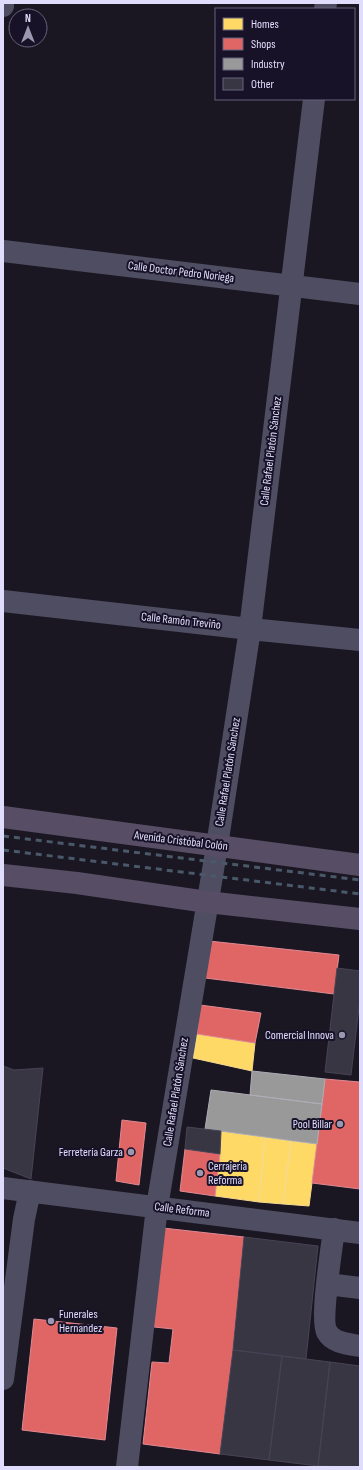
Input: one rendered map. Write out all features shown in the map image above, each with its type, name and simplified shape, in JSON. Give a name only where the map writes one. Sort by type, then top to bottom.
[{"type":"main road","name":"Avenida Cristóbal Colón","points":[[3,817],[360,865]]},
{"type":"main road","points":[[3,875],[77,883],[207,902],[360,919]]},
{"type":"street","name":"Calle Rafael Platón Sánchez","points":[[127,1467],[157,1207],[217,846],[250,629],[314,100]]},
{"type":"street","name":"Calle Doctor Pedro Noriega","points":[[3,251],[360,294]]},
{"type":"street","name":"Calle Ramón Treviño","points":[[3,601],[360,640]]},
{"type":"street","name":"Calle Reforma","points":[[3,1188],[360,1233]]},
{"type":"street","points":[[3,1379],[24,1219],[30,1191]]},
{"type":"street","points":[[334,1229],[324,1323],[326,1331],[332,1338],[341,1342],[360,1346]]},
{"type":"street","points":[[327,1284],[360,1288]]},
{"type":"building: Homes","points":[[197,1034],[255,1043],[252,1071],[193,1058]]},
{"type":"building: Homes","points":[[221,1131],[265,1137],[259,1202],[215,1196]]},
{"type":"building: Homes","points":[[265,1137],[291,1141],[283,1204],[259,1202]]},
{"type":"building: Homes","points":[[291,1141],[317,1144],[309,1206],[283,1204]]},
{"type":"building: Shops","points":[[209,941],[339,955],[334,994],[205,978]]},
{"type":"building: Shops","points":[[200,1005],[261,1013],[255,1043],[197,1034]]},
{"type":"building: Shops","name":"Pool Billar","points":[[325,1079],[360,1082],[360,1189],[312,1183]]},
{"type":"building: Shops","name":"Ferretería Garza","points":[[122,1120],[146,1123],[139,1185],[116,1181]]},
{"type":"building: Shops","name":"Cerrajeria Reforma","points":[[185,1149],[220,1154],[215,1196],[180,1191]]},
{"type":"building: Shops","points":[[163,1228],[244,1237],[233,1350],[220,1454],[143,1444],[152,1362],[169,1363],[173,1329],[154,1327]]},
{"type":"building: Shops","points":[[34,1319],[117,1328],[105,1440],[22,1430]]},
{"type":"building: Industry","points":[[252,1071],[325,1079],[322,1104],[250,1095]]},
{"type":"building: Industry","points":[[211,1090],[322,1104],[317,1144],[205,1129]]},
{"type":"building: Other","name":"Comercial Innova","points":[[337,968],[360,971],[360,999],[351,1075],[325,1072]]},
{"type":"building: Other","points":[[3,1066],[14,1070],[43,1068],[31,1179],[3,1168]]},
{"type":"building: Other","points":[[187,1127],[221,1131],[220,1154],[185,1149]]},
{"type":"building: Other","points":[[244,1237],[318,1246],[306,1359],[233,1350]]},
{"type":"building: Other","points":[[233,1350],[282,1356],[269,1460],[220,1454]]},
{"type":"building: Other","points":[[282,1356],[330,1362],[318,1466],[269,1460]]},
{"type":"building: Other","points":[[330,1362],[360,1366],[360,1467],[318,1466]]},
{"type":"railway","points":[[3,836],[360,880]]},
{"type":"railway","points":[[3,850],[360,894]]},
{"type":"place","name":"Comercial Innova","points":[[342,1035]]},
{"type":"place","name":"Pool Billar","points":[[340,1124]]},
{"type":"place","name":"Ferretería Garza","points":[[131,1152]]},
{"type":"place","name":"Cerrajeria Reforma","points":[[200,1173]]},
{"type":"place","name":"Funerales Hernandez","points":[[51,1321]]}]
